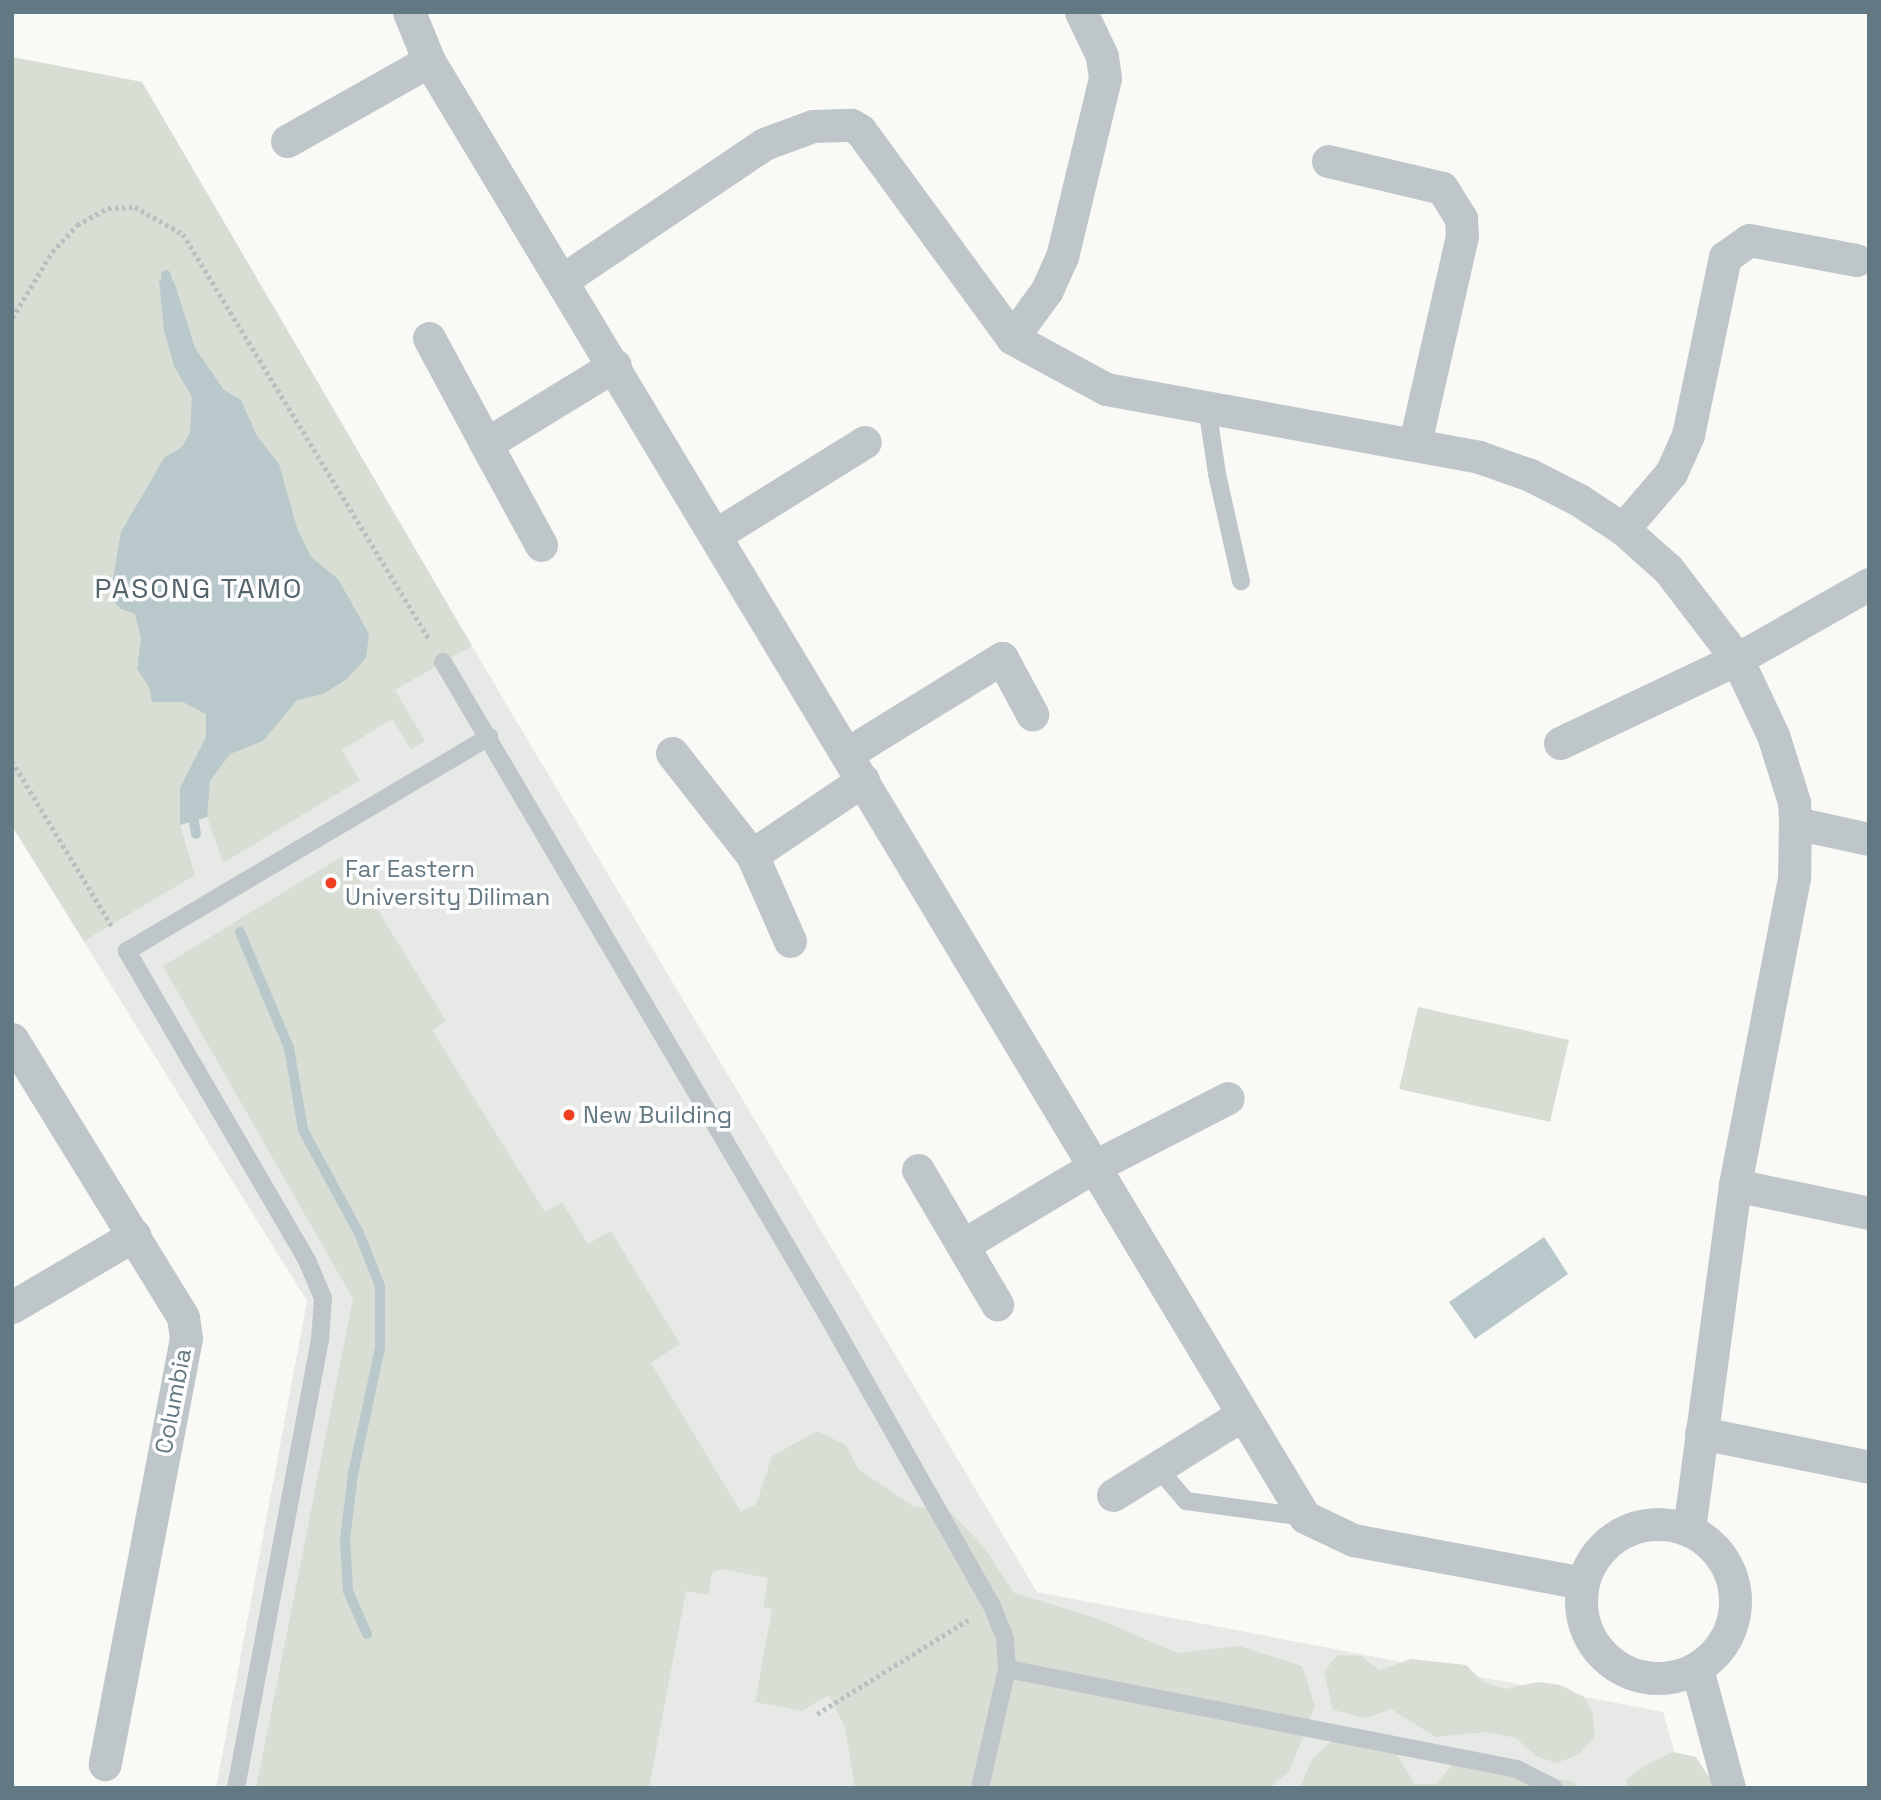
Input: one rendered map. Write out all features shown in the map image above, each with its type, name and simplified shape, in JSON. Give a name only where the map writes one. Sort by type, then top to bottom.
[{"type":"street","points":[[409,12],[429,61],[564,279],[1305,1517],[1353,1540],[1583,1583]]},
{"type":"street","points":[[1012,338],[1047,290],[1062,257],[1105,78],[1102,56],[1081,12]]},
{"type":"street","points":[[287,141],[429,61]]},
{"type":"street","points":[[564,279],[764,144],[813,126],[841,124],[860,130],[1012,338],[1105,389],[1415,443],[1479,457],[1530,475],[1623,530],[1668,569],[1737,659],[1773,735],[1794,803],[1795,823],[1794,878],[1735,1185],[1689,1529]]},
{"type":"street","points":[[1328,161],[1434,184],[1454,201],[1461,218],[1462,236],[1415,443]]},
{"type":"street","points":[[1623,530],[1671,473],[1688,435],[1725,257],[1749,240],[1856,260]]},
{"type":"street","points":[[429,338],[541,545]]},
{"type":"street","points":[[486,444],[615,365]]},
{"type":"street","points":[[717,534],[865,442]]},
{"type":"street","points":[[1560,744],[1737,659],[1869,584]]},
{"type":"street","points":[[752,855],[855,766],[1002,658],[1032,714]]},
{"type":"street","points":[[672,753],[752,855],[790,941]]},
{"type":"street","points":[[1795,823],[1869,839]]},
{"type":"street","name":"Columbia","points":[[13,1042],[183,1317],[186,1338],[105,1764]]},
{"type":"street","points":[[963,1245],[1095,1166],[1228,1098]]},
{"type":"street","points":[[918,1170],[997,1304]]},
{"type":"street","points":[[1735,1185],[1869,1213]]},
{"type":"street","points":[[12,1307],[134,1235]]},
{"type":"street","points":[[1113,1495],[1243,1414]]},
{"type":"street","points":[[1701,1433],[1869,1467]]},
{"type":"street","points":[[1657,1522],[1689,1529],[1717,1549],[1733,1580],[1735,1614],[1722,1646],[1697,1669],[1662,1679],[1627,1673],[1598,1651],[1582,1618],[1583,1583],[1597,1552],[1624,1531],[1657,1522]]},
{"type":"street","points":[[1697,1669],[1729,1788]]},
{"type":"lane","points":[[1207,407],[1217,474],[1241,581]]},
{"type":"lane","points":[[443,662],[974,1571],[1005,1639],[1007,1669],[980,1788]]},
{"type":"lane","points":[[236,1788],[320,1340],[323,1298],[308,1262],[127,951],[489,737]]},
{"type":"lane","points":[[1157,1466],[1186,1501],[1305,1517]]},
{"type":"lane","points":[[1007,1669],[1517,1769],[1554,1788]]},
{"type":"path","points":[[12,318],[52,252],[77,225],[108,208],[135,208],[158,216],[183,234],[443,662]]},
{"type":"path","points":[[12,761],[127,951]]},
{"type":"path","points":[[817,1714],[969,1620]]},
{"type":"shaded area","name":"Far Eastern University Diliman","points":[[12,57],[142,82],[502,697],[1037,1592],[1663,1712],[1685,1788],[216,1788],[307,1301],[12,826]]},
{"type":"shaded area","points":[[12,57],[142,82],[472,646],[395,690],[425,741],[411,749],[392,719],[342,750],[360,780],[223,863],[207,817],[180,825],[195,875],[84,941],[12,826]]},
{"type":"shaded area","points":[[159,280],[174,281],[195,348],[224,390],[241,400],[257,436],[279,464],[297,528],[311,557],[338,579],[369,634],[366,658],[347,679],[323,694],[297,700],[263,741],[230,754],[210,781],[207,817],[180,825],[180,788],[206,737],[206,714],[183,702],[152,702],[149,687],[137,669],[141,638],[135,614],[121,609],[110,597],[121,532],[164,458],[182,447],[190,433],[192,397],[174,366],[164,330]]},
{"type":"shaded area","points":[[344,855],[446,1021],[432,1030],[545,1212],[562,1202],[588,1244],[611,1231],[680,1344],[651,1363],[741,1512],[756,1504],[772,1456],[817,1431],[846,1445],[858,1469],[913,1506],[949,1511],[983,1546],[1014,1593],[1096,1618],[1178,1653],[1239,1646],[1302,1666],[1315,1706],[1290,1770],[1270,1788],[855,1788],[845,1728],[829,1695],[802,1711],[755,1702],[772,1609],[763,1607],[768,1578],[721,1569],[712,1573],[708,1595],[686,1591],[649,1788],[256,1788],[353,1299],[163,966]]},
{"type":"shaded area","points":[[1418,1007],[1569,1040],[1550,1122],[1399,1089]]},
{"type":"shaded area","points":[[1544,1237],[1568,1274],[1475,1339],[1449,1302]]},
{"type":"shaded area","points":[[1337,1655],[1361,1656],[1380,1670],[1411,1659],[1466,1665],[1483,1682],[1505,1689],[1538,1682],[1560,1685],[1584,1697],[1593,1714],[1595,1737],[1578,1755],[1556,1763],[1536,1756],[1516,1738],[1486,1732],[1435,1737],[1391,1709],[1366,1718],[1333,1710],[1324,1672]]},
{"type":"shaded area","points":[[1338,1735],[1364,1737],[1397,1755],[1415,1784],[1436,1784],[1453,1764],[1572,1781],[1579,1788],[1300,1788],[1312,1759]]},
{"type":"shaded area","points":[[1673,1752],[1696,1757],[1716,1788],[1627,1788],[1626,1780],[1646,1765]]},
{"type":"waterway","points":[[166,275],[169,294]]},
{"type":"waterway","points":[[192,809],[196,834]]},
{"type":"waterway","points":[[240,932],[289,1048],[303,1130],[359,1233],[380,1286],[380,1348],[353,1474],[345,1539],[348,1591],[367,1634]]},
{"type":"place","name":"Far Eastern University Diliman","points":[[331,883]]},
{"type":"place","name":"New Building","points":[[569,1115]]},
{"type":"district","name":"PASONG TAMO","points":[[199,588]]}]
